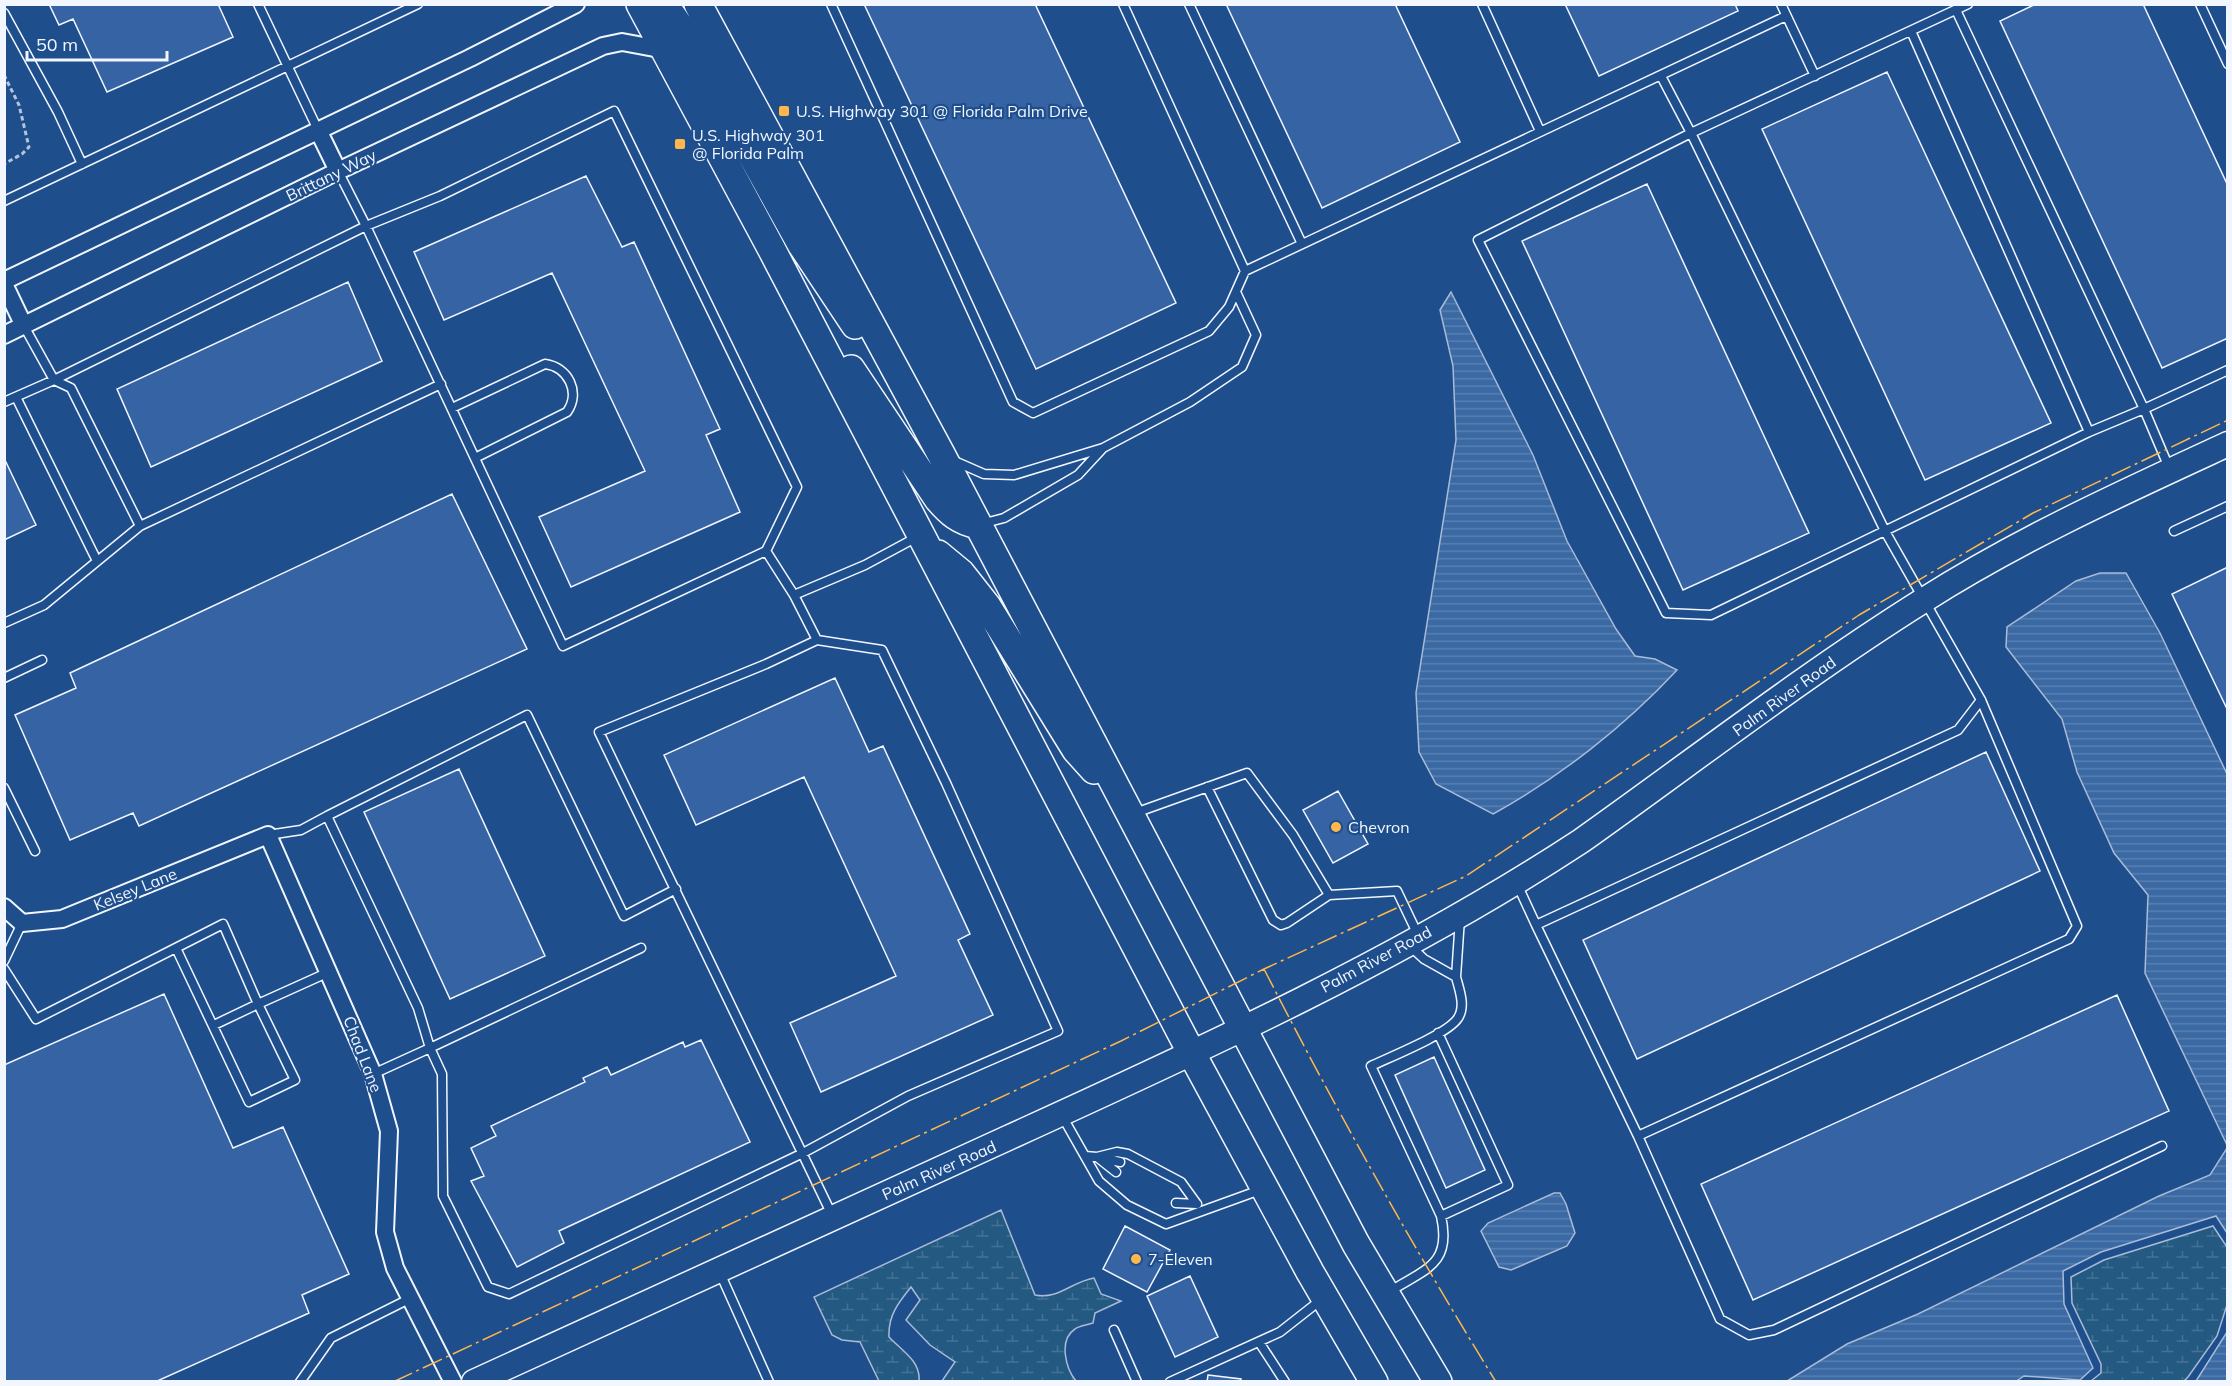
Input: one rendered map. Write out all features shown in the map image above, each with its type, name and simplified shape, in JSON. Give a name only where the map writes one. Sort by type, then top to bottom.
[{"type":"main road","points":[[640,4],[771,248],[1192,1054],[1324,1297],[1374,1382]]},
{"type":"main road","points":[[664,4],[683,31],[801,244],[854,324],[892,362]]},
{"type":"main road","points":[[698,4],[941,454],[1242,1029],[1385,1294],[1438,1382]]},
{"type":"main road","points":[[771,248],[938,500],[958,519],[978,525]]},
{"type":"main road","points":[[924,541],[961,573],[987,606],[1076,750],[1131,814]]},
{"type":"street","points":[[24,326],[4,283],[470,58],[576,4]]},
{"type":"street","name":"Brittany Way","points":[[4,335],[338,171],[603,46],[622,42],[665,50]]},
{"type":"street","points":[[318,130],[338,171]]},
{"type":"street","name":"Palm River Road","points":[[474,1382],[1192,1054],[1460,914],[1581,841],[1847,650],[1924,599],[2067,520],[2228,444]]},
{"type":"street","name":"Kelsey Lane","points":[[22,923],[62,919],[267,836]]},
{"type":"street","name":"Chad Lane","points":[[267,836],[373,1074],[388,1131],[385,1232],[395,1268],[453,1382]]},
{"type":"street","points":[[4,907],[22,923]]},
{"type":"lane","points":[[258,4],[318,130]]},
{"type":"lane","points":[[4,201],[418,4]]},
{"type":"lane","points":[[831,4],[1013,402],[1033,413],[1209,331],[1229,307],[1245,271],[1786,16]]},
{"type":"lane","points":[[1123,4],[1245,271]]},
{"type":"lane","points":[[1189,4],[1302,244]]},
{"type":"lane","points":[[1482,4],[1540,131]]},
{"type":"lane","points":[[1781,4],[1815,76]]},
{"type":"lane","points":[[1968,4],[1691,133],[1478,240],[1666,613],[1711,615],[1886,533],[2089,432],[2228,370]]},
{"type":"lane","points":[[2200,4],[2228,64]]},
{"type":"lane","points":[[1956,10],[2144,409],[2170,471]]},
{"type":"lane","points":[[4,14],[58,112],[82,164]]},
{"type":"lane","points":[[1911,31],[2089,432]]},
{"type":"lane","points":[[1638,1136],[2069,939],[2077,926],[1981,700],[1886,533],[1662,76]]},
{"type":"lane","points":[[4,402],[54,380],[366,226],[440,196],[614,111],[797,487],[766,551],[563,646],[441,384],[366,226],[338,171]]},
{"type":"lane","points":[[941,454],[984,474],[1014,475],[1103,448],[1190,402],[1242,367],[1256,335],[1236,292]]},
{"type":"lane","points":[[24,326],[54,380],[71,388],[140,526]]},
{"type":"lane","points":[[452,408],[545,364],[558,366],[567,376],[574,392],[574,402],[567,412],[475,458]]},
{"type":"lane","points":[[4,623],[44,605],[140,526],[441,384]]},
{"type":"lane","points":[[16,397],[97,561]]},
{"type":"lane","points":[[978,525],[1004,518],[1078,475],[1103,448]]},
{"type":"lane","points":[[2174,531],[2228,506]]},
{"type":"lane","points":[[794,595],[924,541]]},
{"type":"lane","points":[[766,551],[794,595],[817,640]]},
{"type":"lane","points":[[327,816],[418,1008],[429,1048],[442,1074],[443,1196],[488,1287],[509,1294],[803,1153],[908,1096],[1058,1031],[956,804],[882,650],[817,640],[766,664],[599,732],[676,889],[803,1153],[833,1217]]},
{"type":"lane","points":[[4,678],[42,660]]},
{"type":"lane","points":[[1536,925],[1958,729],[1981,700]]},
{"type":"lane","points":[[267,836],[301,830],[527,715],[624,916],[676,889]]},
{"type":"lane","points":[[1131,814],[1247,773],[1293,835],[1329,895]]},
{"type":"lane","points":[[1207,787],[1273,920],[1281,925],[1287,923],[1329,895],[1398,891],[1412,939],[1424,958],[1456,976]]},
{"type":"lane","points":[[4,788],[35,851]]},
{"type":"lane","points":[[1516,882],[1638,1136],[1720,1319],[1749,1335],[1774,1330],[2162,1146]]},
{"type":"lane","points":[[1385,1294],[1439,1260],[1444,1247],[1441,1216],[1371,1066],[1449,1028],[1459,1017],[1462,1002],[1456,976],[1460,914]]},
{"type":"lane","points":[[4,961],[22,923]]},
{"type":"lane","points":[[4,969],[36,1019],[223,924],[295,1080],[249,1102],[176,948]]},
{"type":"lane","points":[[373,1074],[641,948]]},
{"type":"lane","points":[[214,1024],[329,972]]},
{"type":"lane","points":[[1438,1033],[1508,1185],[1441,1216]]},
{"type":"lane","points":[[1061,1114],[1099,1181],[1127,1206],[1166,1224],[1265,1189]]},
{"type":"lane","points":[[1097,1157],[1117,1152],[1128,1154],[1181,1182],[1197,1204]]},
{"type":"lane","points":[[1085,1156],[1120,1162]]},
{"type":"lane","points":[[1097,1157],[1116,1172]]},
{"type":"lane","points":[[1182,1193],[1205,1212]]},
{"type":"lane","points":[[1176,1203],[1197,1204]]},
{"type":"lane","points":[[718,1270],[770,1382]]},
{"type":"lane","points":[[1170,1382],[1280,1332],[1324,1297]]},
{"type":"lane","points":[[300,1382],[331,1338],[411,1298]]},
{"type":"lane","points":[[1114,1330],[1137,1382]]},
{"type":"lane","points":[[1259,1342],[1285,1382]]},
{"type":"path","points":[[4,75],[19,105],[29,147],[22,154],[4,164]]},
{"type":"green space","points":[[1001,1210],[1035,1295],[1058,1293],[1094,1278],[1101,1294],[1121,1301],[1095,1313],[1093,1323],[1077,1328],[1070,1334],[1065,1347],[1065,1355],[1076,1381],[942,1381],[955,1362],[930,1345],[906,1320],[920,1300],[911,1287],[895,1310],[890,1323],[889,1337],[914,1362],[919,1381],[879,1381],[860,1342],[842,1340],[832,1335],[814,1297]]},
{"type":"green space","points":[[2213,1226],[2227,1247],[2227,1305],[2217,1336],[2188,1377],[2183,1382],[2091,1381],[2101,1373],[2101,1364],[2072,1303],[2071,1277],[2104,1260]]},
{"type":"shaded area","points":[[1451,292],[1533,455],[1567,541],[1616,629],[1635,656],[1655,659],[1677,670],[1636,711],[1591,749],[1543,784],[1493,814],[1436,784],[1419,752],[1416,693],[1456,440],[1453,366],[1440,310]]},
{"type":"shaded area","points":[[2100,573],[2126,573],[2160,633],[2227,774],[2227,1145],[2145,973],[2148,895],[2114,853],[2077,772],[2062,719],[2006,647],[2007,627],[2076,581]]},
{"type":"shaded area","points":[[2227,1148],[2227,1233],[2216,1216],[2101,1252],[2063,1271],[2064,1304],[2093,1368],[2080,1380],[2024,1376],[2015,1382],[1787,1381],[1847,1344],[1918,1314],[2159,1196],[2210,1175]]},
{"type":"shaded area","points":[[1554,1193],[1560,1193],[1566,1204],[1575,1233],[1567,1246],[1511,1270],[1499,1267],[1481,1231],[1488,1223]]},
{"type":"shaded area","points":[[2227,1332],[2227,1381],[2196,1381]]},
{"type":"building","points":[[49,4],[218,4],[233,37],[107,92],[73,19],[59,25]]},
{"type":"building","points":[[864,4],[1035,4],[1176,303],[1036,369]]},
{"type":"building","points":[[1226,4],[1395,4],[1460,142],[1322,208]]},
{"type":"building","points":[[1565,4],[1735,4],[1738,11],[1599,76]]},
{"type":"building","points":[[2036,4],[2143,4],[2228,186],[2228,338],[2162,368],[2000,21]]},
{"type":"building","points":[[1887,72],[2051,423],[1925,480],[1762,129]]},
{"type":"building","points":[[586,176],[622,247],[634,242],[720,429],[706,435],[740,512],[571,587],[539,517],[645,471],[552,273],[444,320],[414,252]]},
{"type":"building","points":[[1647,184],[1809,533],[1683,590],[1522,241]]},
{"type":"building","points":[[348,282],[382,361],[151,467],[117,389]]},
{"type":"building","points":[[4,458],[36,525],[4,540]]},
{"type":"building","points":[[452,494],[527,649],[139,826],[133,813],[70,840],[15,715],[76,688],[70,673]]},
{"type":"building","points":[[2228,567],[2228,711],[2172,594]]},
{"type":"building","points":[[835,678],[869,752],[883,746],[970,934],[958,940],[993,1015],[821,1092],[790,1023],[896,976],[804,777],[696,825],[664,755]]},
{"type":"building","points":[[1986,752],[2040,871],[1637,1059],[1583,940]]},
{"type":"building","points":[[459,769],[545,956],[450,999],[364,812]]},
{"type":"building","name":"Chevron","points":[[1338,791],[1368,844],[1333,863],[1303,810]]},
{"type":"building","points":[[164,994],[233,1148],[283,1127],[349,1274],[302,1295],[309,1313],[155,1382],[4,1382],[4,1065]]},
{"type":"building","points":[[2117,995],[2169,1111],[1753,1300],[1701,1184]]},
{"type":"building","points":[[701,1040],[750,1142],[559,1231],[564,1243],[517,1267],[471,1181],[484,1176],[471,1148],[496,1136],[491,1126],[585,1082],[583,1078],[607,1067],[611,1075],[683,1042],[685,1047]]},
{"type":"building","points":[[1434,1057],[1485,1170],[1446,1188],[1395,1075]]},
{"type":"building","name":"7-Eleven","points":[[1125,1226],[1170,1250],[1147,1292],[1103,1269]]},
{"type":"building","points":[[1190,1276],[1218,1337],[1175,1357],[1147,1296]]},
{"type":"building","points":[[1208,1375],[1241,1379],[1240,1382],[1207,1382]]},
{"type":"power","points":[[393,1382],[1121,1041],[1264,969],[1466,876],[1859,615],[2033,513],[2228,420]]},
{"type":"power","points":[[1264,969],[1376,1178],[1496,1382]]},
{"type":"place","name":"U.S. Highway 301 @ Florida Palm Drive","points":[[784,111]]},
{"type":"place","name":"U.S. Highway 301 @ Florida Palm","points":[[680,144]]},
{"type":"place","name":"Chevron","points":[[1336,827]]},
{"type":"place","name":"7-Eleven","points":[[1136,1259]]}]
